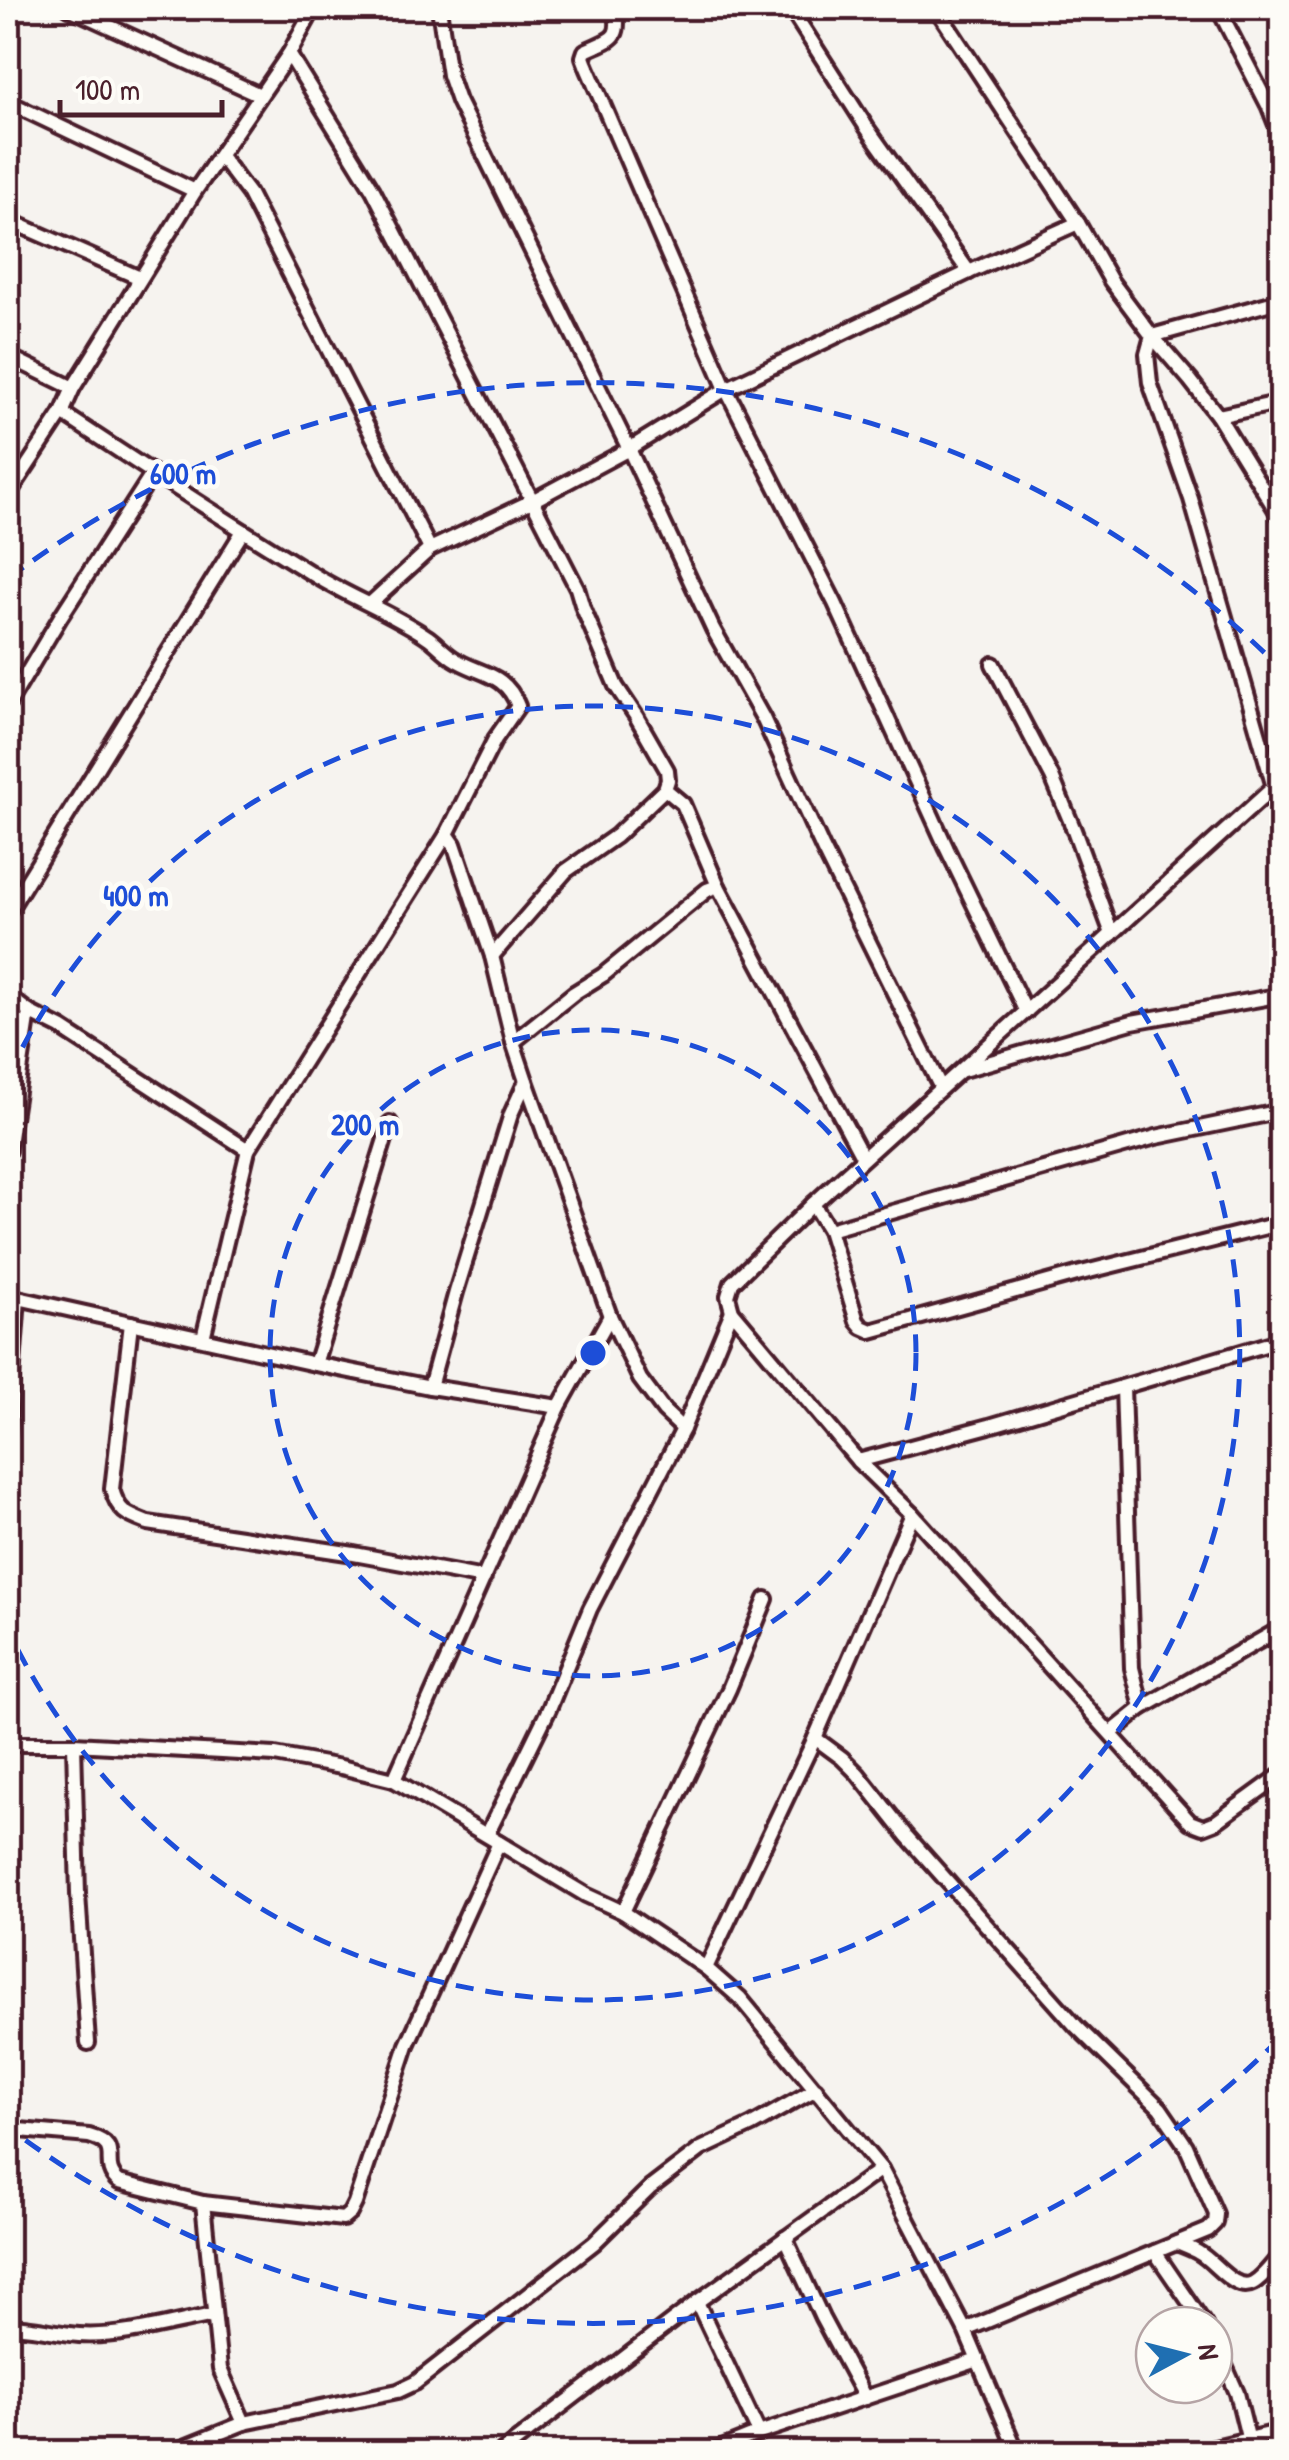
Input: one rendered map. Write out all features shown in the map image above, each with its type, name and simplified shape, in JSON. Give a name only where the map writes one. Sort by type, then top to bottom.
[{"type":"street","points":[[70,8],[260,96]]},
{"type":"street","points":[[8,495],[13,476],[62,413],[140,278],[289,54],[314,8]]},
{"type":"street","points":[[439,8],[449,75],[458,101],[713,629],[763,718],[941,1088]]},
{"type":"street","points":[[615,8],[619,26],[616,33],[585,50],[583,57],[726,389],[834,603],[1026,1012]]},
{"type":"street","points":[[790,8],[867,128],[970,272]]},
{"type":"street","points":[[936,8],[1078,222],[1111,282],[1218,416],[1282,520]]},
{"type":"street","points":[[1218,8],[1282,140]]},
{"type":"street","points":[[289,54],[373,190],[577,588],[616,686],[667,770],[665,790],[616,836],[566,871],[492,956]]},
{"type":"street","points":[[8,102],[196,191]]},
{"type":"street","points":[[221,157],[249,194],[430,549]]},
{"type":"street","points":[[8,220],[140,278]]},
{"type":"street","points":[[370,604],[430,549],[629,449],[726,389],[1078,222]]},
{"type":"street","points":[[1152,336],[1282,300]]},
{"type":"street","points":[[1152,336],[1147,354],[1150,383],[1191,498],[1282,815]]},
{"type":"street","points":[[8,356],[73,388]]},
{"type":"street","points":[[1218,416],[1282,402]]},
{"type":"street","points":[[62,413],[243,532],[431,639],[454,659],[501,680],[518,706],[495,739],[447,834],[248,1150],[203,1338]]},
{"type":"street","points":[[10,697],[153,473]]},
{"type":"street","points":[[8,912],[243,532]]},
{"type":"street","points":[[993,664],[1052,777],[1112,934]]},
{"type":"street","points":[[1274,787],[813,1204],[732,1284],[728,1296],[732,1311],[858,1462],[912,1514],[1190,1822],[1203,1827],[1216,1822],[1282,1774]]},
{"type":"street","points":[[665,790],[684,804],[718,886],[864,1158]]},
{"type":"street","points":[[447,834],[454,844],[492,956],[526,1081],[610,1316],[640,1379],[683,1429]]},
{"type":"street","points":[[513,1042],[707,890],[718,886]]},
{"type":"street","points":[[960,1070],[1132,1022],[1282,995]]},
{"type":"street","points":[[8,996],[248,1150]]},
{"type":"street","points":[[8,1151],[29,1012]]},
{"type":"street","points":[[430,1387],[511,1114],[526,1081]]},
{"type":"street","points":[[829,1230],[1156,1138],[1282,1111]]},
{"type":"street","points":[[315,1364],[390,1124]]},
{"type":"street","points":[[813,1204],[829,1230],[857,1320],[870,1330],[1282,1223]]},
{"type":"street","points":[[8,1434],[13,1298],[430,1387],[558,1407]]},
{"type":"street","points":[[8,2129],[100,2139],[108,2144],[109,2170],[119,2182],[203,2202],[334,2219],[343,2219],[350,2213],[407,2045],[493,1839],[590,1610],[683,1429],[732,1311]]},
{"type":"street","points":[[394,1780],[558,1407],[610,1316]]},
{"type":"street","points":[[131,1323],[112,1489],[116,1505],[128,1516],[148,1523],[484,1578]]},
{"type":"street","points":[[858,1462],[1282,1340]]},
{"type":"street","points":[[1123,1387],[1132,1668],[1142,1708]]},
{"type":"street","points":[[706,1968],[815,1738],[912,1514]]},
{"type":"street","points":[[623,1912],[729,1689],[766,1599]]},
{"type":"street","points":[[1111,1733],[1142,1708],[1282,1628]]},
{"type":"street","points":[[815,1738],[858,1774],[998,1940],[1076,2026],[1160,2108],[1186,2146],[1216,2214],[1215,2223],[1208,2230],[965,2330]]},
{"type":"street","points":[[8,1744],[275,1755],[394,1780],[586,1895],[623,1912],[706,1968],[740,1998],[881,2169],[965,2330],[1016,2452]]},
{"type":"street","points":[[74,1744],[78,1894],[88,2043]]},
{"type":"street","points":[[172,2452],[244,2423],[398,2391],[415,2383],[594,2243],[650,2188],[701,2150],[816,2089]]},
{"type":"street","points":[[502,2452],[697,2302],[881,2169]]},
{"type":"street","points":[[203,2202],[220,2369],[244,2423]]},
{"type":"street","points":[[785,2238],[865,2398]]},
{"type":"street","points":[[1177,2243],[1200,2253],[1235,2282],[1245,2284],[1252,2284],[1282,2253]]},
{"type":"street","points":[[1155,2252],[1191,2305]]},
{"type":"street","points":[[697,2302],[759,2433]]},
{"type":"street","points":[[8,2326],[78,2335],[108,2334],[213,2315]]},
{"type":"street","points":[[712,2452],[978,2360]]},
{"type":"street","points":[[1234,2387],[1248,2441]]},
{"type":"street","points":[[1194,2452],[1282,2432]]}]
